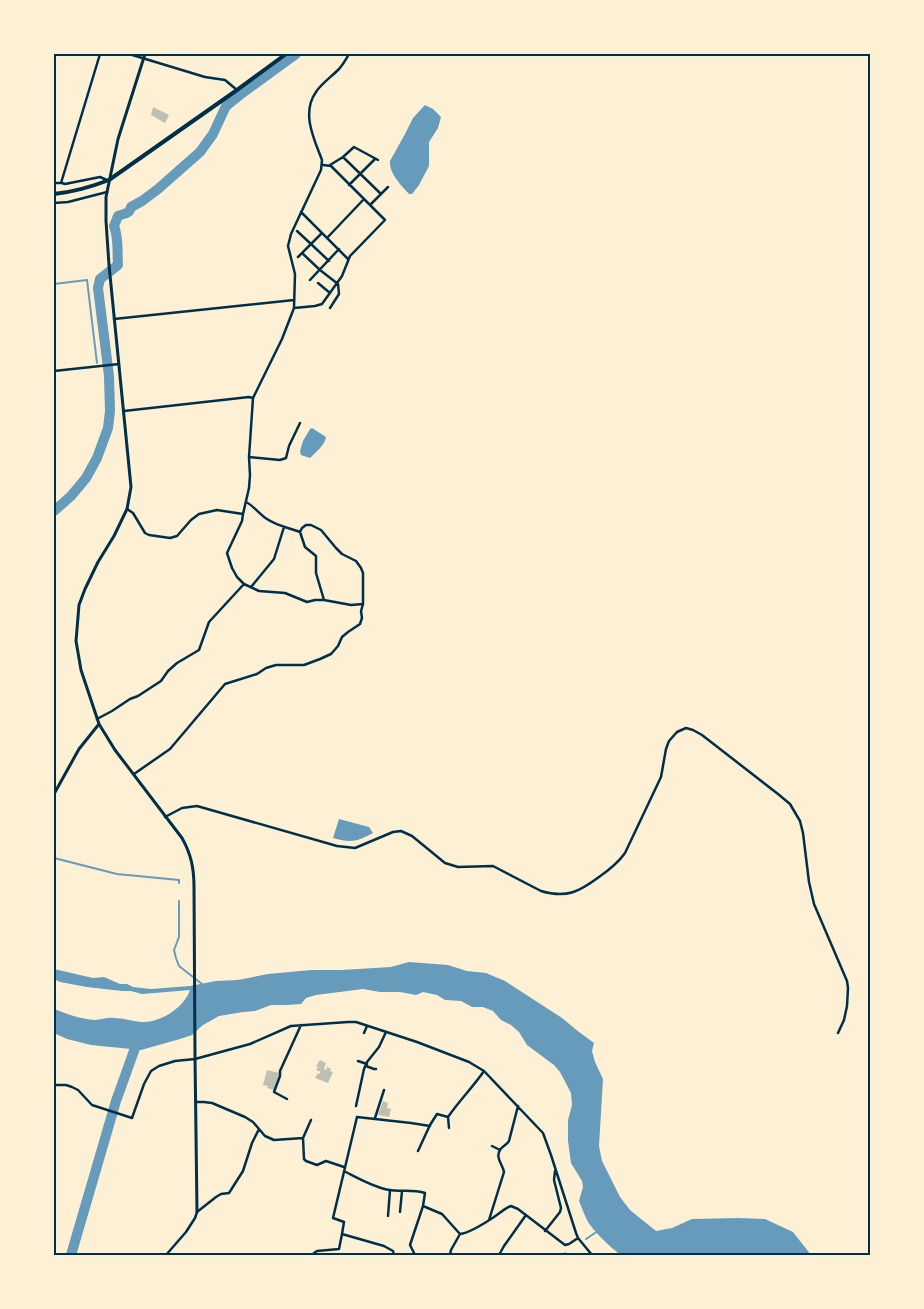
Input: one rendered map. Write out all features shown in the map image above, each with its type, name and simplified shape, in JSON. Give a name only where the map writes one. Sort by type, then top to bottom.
[{"type":"highway","points":[[54,194],[95,186],[109,180],[286,54]]},
{"type":"street","points":[[61,183],[100,54]]},
{"type":"street","points":[[129,54],[144,56],[205,77],[226,80],[237,90]]},
{"type":"street","points":[[349,54],[339,69],[315,93],[311,102],[309,114],[310,127],[323,165],[291,234],[288,246],[295,274],[294,308],[282,339],[253,398],[249,488],[242,521],[227,553],[237,577],[244,584],[259,591],[285,593],[307,602],[324,600],[351,605],[362,604]]},
{"type":"street","points":[[144,56],[118,139],[107,192],[106,221],[131,487],[127,509],[85,588],[79,605],[76,640],[81,670],[99,724],[133,775],[182,838],[193,864],[197,1212],[186,1232],[166,1255]]},
{"type":"street","points":[[323,165],[329,165],[343,157],[354,147],[376,159],[350,184]]},
{"type":"street","points":[[343,157],[381,194]]},
{"type":"street","points":[[294,308],[320,305],[338,283],[348,258],[385,220],[329,165]]},
{"type":"street","points":[[54,183],[65,184],[100,177],[109,180]]},
{"type":"street","points":[[370,205],[388,187]]},
{"type":"street","points":[[54,203],[68,202],[107,192]]},
{"type":"street","points":[[327,238],[364,199]]},
{"type":"street","points":[[301,212],[348,258]]},
{"type":"street","points":[[297,231],[329,261]]},
{"type":"street","points":[[298,257],[322,233]]},
{"type":"street","points":[[310,280],[339,250]]},
{"type":"street","points":[[302,253],[320,270],[338,283],[339,294],[330,308]]},
{"type":"street","points":[[318,283],[330,293]]},
{"type":"street","points":[[114,319],[294,300]]},
{"type":"street","points":[[54,371],[119,364]]},
{"type":"street","points":[[124,411],[253,398]]},
{"type":"street","points":[[250,457],[280,460],[286,458],[289,446],[300,423]]},
{"type":"street","points":[[246,502],[267,519],[300,532]]},
{"type":"street","points":[[127,509],[133,514],[147,534],[170,538],[178,536],[191,520],[199,514],[217,510],[242,514]]},
{"type":"street","points":[[133,775],[170,749],[225,684],[257,674],[266,668],[276,665],[304,665],[320,660],[331,654],[338,646],[342,637],[360,624],[362,618],[363,573],[356,561],[342,554],[318,528],[306,525],[300,532]]},
{"type":"street","points":[[251,587],[274,559],[284,527]]},
{"type":"street","points":[[300,532],[305,547],[316,556],[316,573],[324,600]]},
{"type":"street","points":[[98,719],[161,681],[177,663],[197,652],[209,622],[244,584]]},
{"type":"street","points":[[54,794],[79,750],[99,724]]},
{"type":"street","points":[[165,816],[182,808],[197,806],[337,846],[350,848],[362,846],[393,832],[401,831],[412,836],[445,863],[458,867],[492,866],[541,891],[568,893],[583,889],[611,868],[626,853],[661,777],[667,745],[677,732],[689,728],[773,790],[790,804],[797,815],[802,826],[812,897],[842,968],[848,988],[846,1014],[838,1034]]},
{"type":"street","points":[[54,1086],[66,1085],[78,1090],[92,1105],[132,1118],[151,1070],[159,1066],[250,1044],[284,1028],[301,1025],[356,1022],[469,1062],[484,1071],[543,1133],[578,1238],[592,1255]]},
{"type":"street","points":[[287,1099],[274,1092],[280,1071],[301,1025]]},
{"type":"street","points":[[364,1034],[367,1026]]},
{"type":"street","points":[[356,1106],[366,1065],[379,1047],[386,1032]]},
{"type":"street","points":[[358,1061],[376,1069]]},
{"type":"street","points":[[449,1128],[448,1117],[484,1071]]},
{"type":"street","points":[[375,1118],[384,1090]]},
{"type":"street","points":[[196,1102],[219,1106],[253,1122],[265,1136],[274,1140],[303,1138]]},
{"type":"street","points":[[489,1220],[504,1172],[498,1158],[500,1150],[508,1144],[518,1105]]},
{"type":"street","points":[[418,1151],[437,1114],[448,1117]]},
{"type":"street","points":[[312,1255],[317,1251],[339,1249],[344,1222],[333,1218],[357,1117],[430,1126]]},
{"type":"street","points":[[311,1120],[303,1138],[303,1157],[306,1161],[317,1165],[326,1161],[373,1185],[390,1190],[425,1193],[423,1206],[410,1245],[416,1255]]},
{"type":"street","points":[[197,1212],[221,1194],[229,1193],[243,1171],[252,1143],[259,1129]]},
{"type":"street","points":[[492,1146],[500,1150]]},
{"type":"street","points":[[545,1231],[561,1208],[554,1180],[555,1170]]},
{"type":"street","points":[[388,1216],[390,1190]]},
{"type":"street","points":[[400,1212],[402,1191]]},
{"type":"street","points":[[423,1206],[442,1214],[460,1234]]},
{"type":"street","points":[[450,1255],[460,1234],[470,1232],[511,1206],[526,1215],[562,1244],[567,1245],[578,1238]]},
{"type":"street","points":[[499,1255],[526,1215]]},
{"type":"street","points":[[342,1234],[387,1247],[393,1250],[394,1255]]},
{"type":"water","points":[[425,105],[433,109],[441,117],[438,128],[429,142],[429,166],[419,185],[412,194],[409,194],[393,175],[390,161],[413,118]]},
{"type":"water","points":[[312,428],[326,437],[322,446],[310,458],[301,455],[300,451],[303,441]]},
{"type":"water","points":[[339,819],[369,827],[373,833],[353,841],[333,838]]},
{"type":"water","points":[[409,962],[448,965],[467,971],[486,973],[505,981],[562,1018],[594,1043],[592,1051],[603,1079],[599,1146],[602,1161],[620,1197],[630,1210],[656,1231],[672,1228],[692,1219],[765,1219],[793,1232],[811,1255],[621,1255],[617,1252],[602,1239],[590,1224],[579,1201],[583,1187],[582,1181],[571,1163],[568,1141],[568,1120],[572,1105],[571,1093],[560,1072],[554,1065],[527,1045],[519,1032],[511,1025],[501,1020],[493,1011],[483,1007],[472,1007],[461,1001],[445,1000],[437,995],[423,992],[416,995],[363,989],[316,995],[306,998],[301,1004],[271,1005],[255,1011],[219,1016],[203,1025],[192,1035],[141,1050],[91,1045],[67,1039],[54,1033],[54,1009],[89,1019],[121,1018],[148,1022],[163,1017],[177,1008],[187,997],[190,990],[142,994],[131,991],[87,987],[60,982],[54,979],[54,969],[93,978],[104,977],[120,984],[151,989],[190,986],[268,974],[311,970],[391,967]]},
{"type":"building","points":[[153,107],[169,115],[165,123],[151,115]]},
{"type":"building","points":[[320,1060],[326,1063],[324,1069],[326,1070],[327,1067],[333,1072],[328,1083],[315,1078],[321,1072],[316,1070]]},
{"type":"building","points":[[267,1070],[279,1073],[274,1090],[263,1085]]},
{"type":"building","points":[[383,1101],[388,1103],[387,1108],[391,1109],[389,1117],[378,1115]]},
{"type":"waterway","points":[[54,511],[71,496],[86,478],[97,458],[108,428],[110,411],[109,376],[98,288],[100,279],[118,265],[117,240],[114,226],[118,216],[128,213],[131,207],[158,189],[200,152],[213,134],[226,106],[296,54]]},
{"type":"waterway","points":[[54,284],[87,280],[97,363]]},
{"type":"waterway","points":[[54,858],[117,874],[179,880],[179,883]]},
{"type":"waterway","points":[[179,901],[179,937],[174,950],[176,958],[179,966],[202,984]]},
{"type":"waterway","points":[[71,1255],[116,1101],[139,1037]]},
{"type":"waterway","points":[[586,1239],[598,1231]]}]
